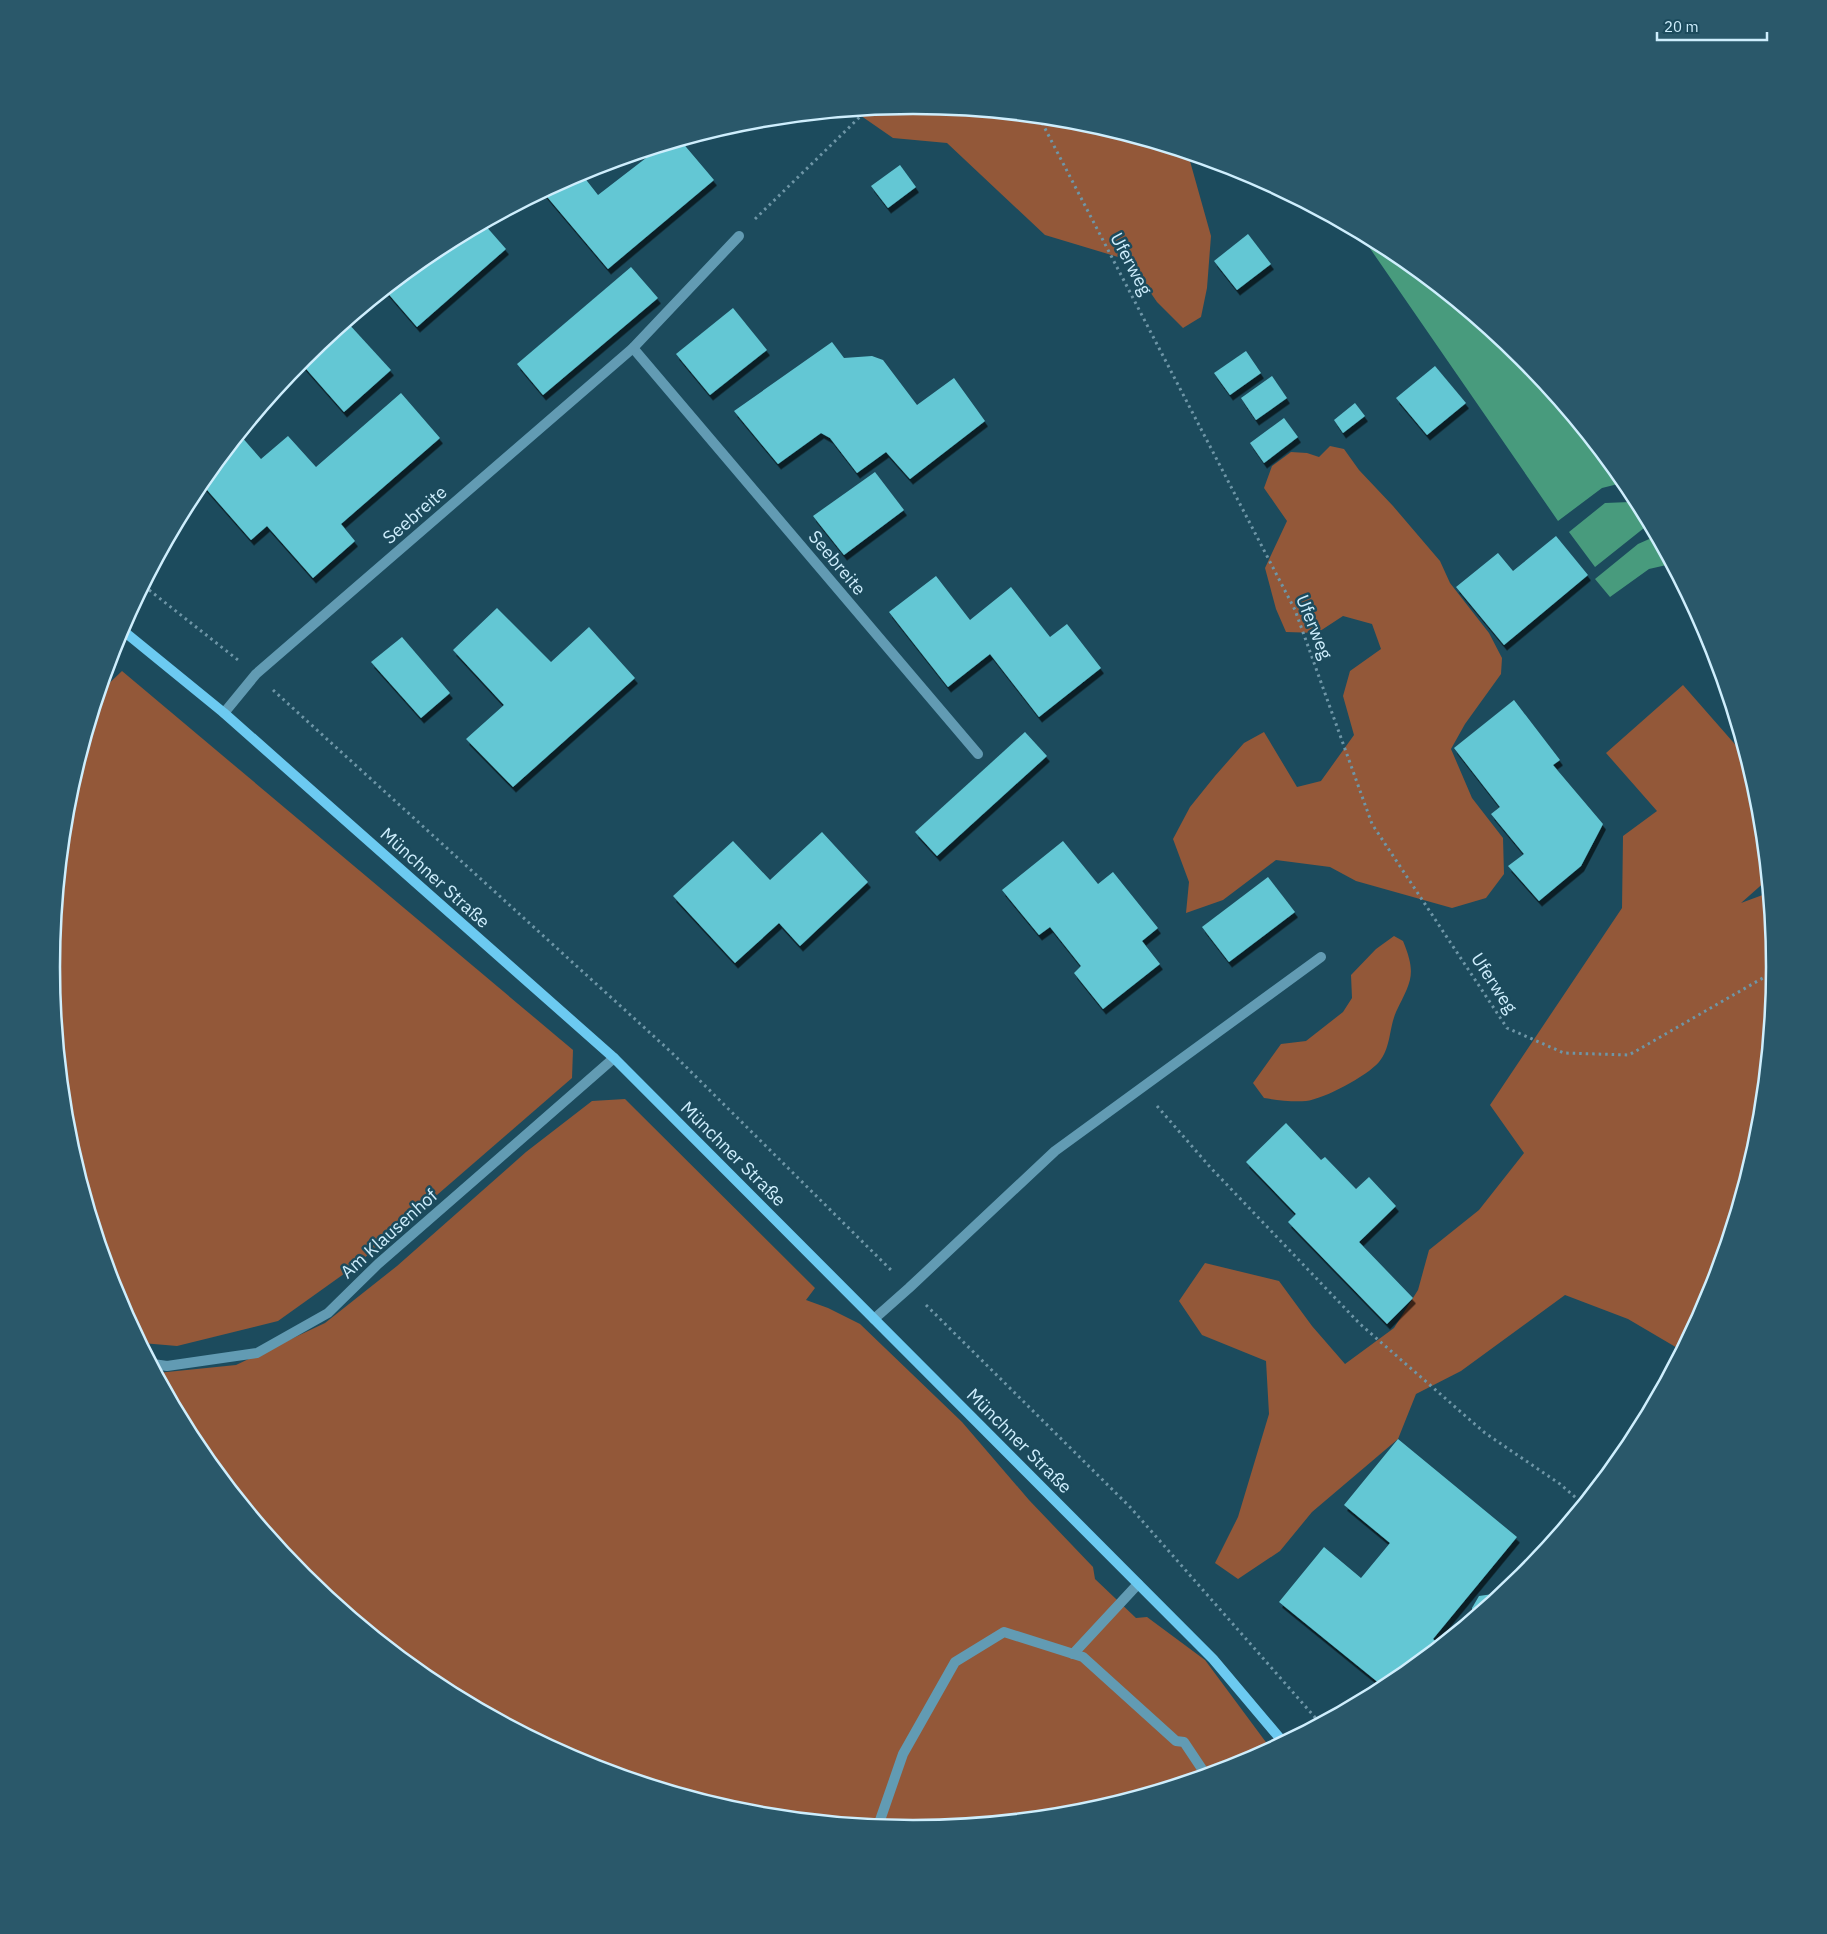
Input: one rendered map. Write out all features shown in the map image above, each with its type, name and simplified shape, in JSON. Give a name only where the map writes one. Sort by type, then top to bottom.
[{"type":"main road","name":"Münchner Straße","points":[[128,634],[224,713],[614,1058],[1213,1659],[1279,1738]]},
{"type":"street","name":"Seebreite","points":[[224,713],[256,674],[633,348],[739,236]]},
{"type":"street","name":"Seebreite","points":[[633,348],[978,754]]},
{"type":"street","points":[[874,1319],[1055,1151],[1321,957]]},
{"type":"street","name":"Am Klausenhof","points":[[159,1365],[167,1366],[257,1353],[328,1313],[378,1264],[614,1058]]},
{"type":"street","points":[[1073,1654],[1138,1584]]},
{"type":"street","points":[[880,1819],[903,1754],[955,1662],[1004,1632],[1083,1657],[1176,1741],[1184,1742],[1202,1770]]},
{"type":"path","points":[[739,236],[862,115]]},
{"type":"path","name":"Uferweg","points":[[1043,124],[1295,610],[1372,824],[1507,1028],[1564,1053],[1629,1055],[1767,976]]},
{"type":"path","points":[[148,589],[256,674],[670,1051],[1130,1507],[1316,1719]]},
{"type":"path","points":[[1153,1102],[1210,1167],[1360,1324],[1485,1433],[1560,1484],[1579,1501]]},
{"type":"shaded area","points":[[860,115],[969,115],[1025,121],[1080,130],[1134,143],[1190,160],[1211,236],[1207,288],[1201,317],[1183,328],[1157,302],[1128,260],[1045,235],[947,143],[893,138]]},
{"type":"shaded area","points":[[1367,244],[1388,257],[1433,290],[1476,325],[1517,363],[1591,447],[1617,484],[1602,488],[1558,521]]},
{"type":"shaded area","points":[[1330,446],[1344,449],[1359,470],[1440,561],[1450,583],[1489,633],[1502,658],[1501,674],[1465,724],[1451,749],[1472,798],[1503,838],[1504,874],[1486,898],[1452,908],[1356,881],[1330,867],[1276,860],[1223,900],[1186,913],[1189,882],[1173,839],[1190,807],[1244,743],[1264,732],[1297,787],[1321,781],[1354,735],[1343,696],[1350,671],[1381,649],[1372,624],[1343,616],[1317,633],[1286,632],[1276,609],[1265,568],[1287,521],[1264,488],[1272,466],[1291,452],[1307,453],[1319,457]]},
{"type":"shaded area","points":[[1629,502],[1645,528],[1595,567],[1569,532],[1605,503]]},
{"type":"shaded area","points":[[1652,538],[1666,565],[1649,569],[1610,597],[1595,579],[1638,544]]},
{"type":"shaded area","points":[[122,671],[573,1050],[572,1078],[355,1266],[278,1321],[177,1346],[148,1343],[125,1294],[105,1241],[89,1188],[76,1134],[67,1078],[62,1023],[60,967],[62,911],[67,856],[76,800],[89,746],[108,684]]},
{"type":"shaded area","points":[[1683,685],[1739,748],[1751,800],[1763,884],[1741,903],[1764,895],[1767,967],[1765,1023],[1760,1078],[1751,1134],[1738,1188],[1722,1241],[1702,1294],[1677,1348],[1628,1319],[1565,1295],[1461,1371],[1416,1394],[1398,1439],[1312,1512],[1280,1551],[1238,1579],[1215,1563],[1238,1517],[1269,1414],[1266,1361],[1202,1335],[1179,1301],[1205,1263],[1279,1281],[1312,1326],[1345,1364],[1394,1328],[1418,1290],[1429,1250],[1479,1210],[1524,1153],[1490,1105],[1622,908],[1623,836],[1657,811],[1606,753]]},
{"type":"shaded area","points":[[1394,936],[1403,941],[1411,970],[1408,985],[1394,1018],[1386,1051],[1379,1062],[1355,1080],[1314,1099],[1295,1101],[1264,1098],[1253,1083],[1281,1044],[1306,1041],[1343,1012],[1352,998],[1351,975],[1376,949]]},
{"type":"shaded area","points":[[625,1099],[815,1288],[806,1300],[828,1308],[860,1324],[962,1422],[1029,1500],[1093,1567],[1095,1579],[1136,1618],[1147,1617],[1205,1660],[1267,1743],[1240,1756],[1188,1775],[1134,1791],[1080,1804],[1025,1813],[969,1819],[858,1819],[802,1813],[747,1804],[639,1775],[587,1756],[487,1706],[439,1677],[394,1644],[351,1609],[310,1571],[236,1487],[204,1441],[163,1372],[236,1365],[325,1323],[397,1266],[526,1152],[592,1101]]},
{"type":"building","points":[[685,145],[714,180],[608,269],[547,197],[585,179],[598,195],[646,158]]},
{"type":"building","points":[[900,165],[916,187],[888,208],[871,186]]},
{"type":"building","points":[[487,228],[506,249],[417,327],[389,294],[439,257]]},
{"type":"building","points":[[1248,234],[1271,264],[1237,290],[1214,261]]},
{"type":"building","points":[[631,267],[658,298],[543,395],[517,364]]},
{"type":"building","points":[[733,308],[767,350],[710,395],[676,354]]},
{"type":"building","points":[[350,326],[391,370],[344,412],[305,368]]},
{"type":"building","points":[[832,342],[844,358],[872,356],[883,360],[917,405],[954,378],[985,421],[910,479],[886,452],[857,473],[830,438],[821,433],[778,464],[734,411]]},
{"type":"building","points":[[1246,351],[1261,373],[1230,395],[1214,373]]},
{"type":"building","points":[[1435,366],[1466,403],[1427,435],[1396,398]]},
{"type":"building","points":[[1272,376],[1287,398],[1256,420],[1241,398]]},
{"type":"building","points":[[401,393],[440,438],[341,524],[355,541],[313,578],[267,526],[251,540],[207,489],[243,439],[261,459],[288,436],[316,467]]},
{"type":"building","points":[[1355,403],[1365,416],[1343,433],[1334,420]]},
{"type":"building","points":[[1284,418],[1298,437],[1264,463],[1250,443]]},
{"type":"building","points":[[875,472],[904,510],[844,555],[813,516]]},
{"type":"building","points":[[1556,536],[1588,575],[1504,645],[1456,587],[1498,553],[1513,571]]},
{"type":"building","points":[[936,576],[970,620],[1011,587],[1050,637],[1067,624],[1101,668],[1039,717],[990,654],[948,687],[889,612]]},
{"type":"building","points":[[497,608],[551,662],[589,627],[635,678],[513,787],[466,739],[504,705],[453,650]]},
{"type":"building","points":[[402,637],[450,693],[421,718],[371,662]]},
{"type":"building","points":[[1514,700],[1560,760],[1553,765],[1603,824],[1581,866],[1539,901],[1508,866],[1524,854],[1491,814],[1500,807],[1454,748]]},
{"type":"building","points":[[1025,732],[1047,756],[937,856],[915,832]]},
{"type":"building","points":[[822,832],[868,882],[800,946],[779,923],[735,963],[673,896],[733,841],[770,880]]},
{"type":"building","points":[[1063,841],[1098,884],[1113,872],[1158,928],[1142,941],[1160,964],[1103,1009],[1074,973],[1081,966],[1050,927],[1039,935],[1002,890]]},
{"type":"building","points":[[1268,877],[1295,912],[1229,962],[1202,927]]},
{"type":"building","points":[[1286,1123],[1321,1160],[1325,1157],[1356,1189],[1369,1177],[1396,1206],[1359,1242],[1413,1298],[1387,1324],[1288,1222],[1296,1214],[1246,1162]]},
{"type":"building","points":[[1398,1439],[1517,1537],[1433,1639],[1436,1642],[1379,1683],[1279,1602],[1324,1547],[1361,1578],[1390,1543],[1344,1505]]},
{"type":"building","points":[[1492,1594],[1472,1612],[1472,1608],[1479,1596]]}]
